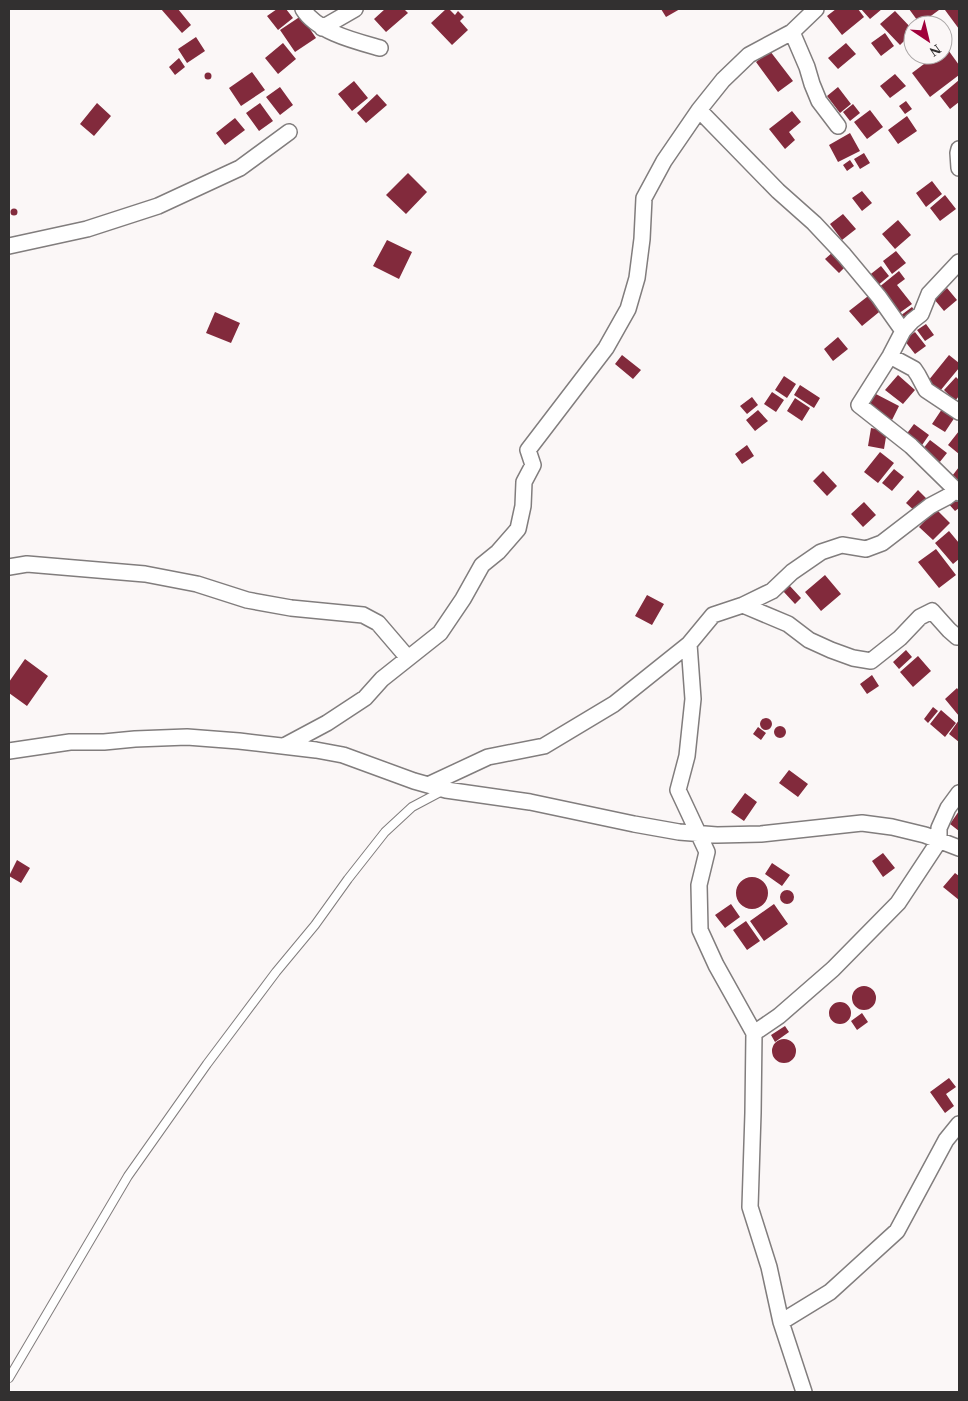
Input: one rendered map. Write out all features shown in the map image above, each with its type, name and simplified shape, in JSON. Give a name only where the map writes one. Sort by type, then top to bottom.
[{"type":"street","points":[[303,9],[307,16],[322,28],[380,48]]},
{"type":"street","points":[[322,28],[355,9]]},
{"type":"street","points":[[284,746],[327,723],[365,698],[382,679],[440,633],[463,599],[482,565],[498,552],[518,529],[523,506],[524,482],[533,465],[528,450],[606,348],[628,309],[637,278],[642,239],[644,198],[664,161],[699,110],[723,80],[749,55],[792,32],[816,9]]},
{"type":"street","points":[[792,32],[819,101],[838,126]]},
{"type":"street","points":[[699,110],[778,191],[814,222],[880,296],[903,331]]},
{"type":"street","points":[[9,246],[87,229],[158,206],[240,168],[289,132]]},
{"type":"street","points":[[959,149],[959,168]]},
{"type":"street","points":[[428,785],[488,757],[544,746],[614,704],[689,644],[713,615],[743,605],[772,591],[792,572],[821,552],[842,545],[866,549],[882,543],[930,506],[957,492],[911,446],[859,406],[903,331],[921,314],[929,294],[959,262]]},
{"type":"street","points":[[890,356],[914,370],[926,390],[959,412]]},
{"type":"street","points":[[9,567],[27,564],[145,574],[197,584],[247,600],[291,608],[363,615],[378,623],[408,658]]},
{"type":"street","points":[[743,605],[788,624],[809,640],[823,647],[853,658],[871,661],[900,638],[920,617],[932,611],[949,630],[959,635]]},
{"type":"street","points":[[689,644],[693,699],[687,756],[678,790],[707,852],[699,885],[700,930],[716,966],[754,1033],[750,1207],[769,1268],[781,1322],[804,1392]]},
{"type":"street","points":[[9,750],[70,742],[187,737],[284,746],[342,755],[446,790],[530,802],[679,832],[761,834],[862,824],[892,827],[959,848]]},
{"type":"street","points":[[754,1033],[779,1016],[833,969],[898,903],[939,841],[939,828],[948,808],[959,793]]},
{"type":"street","points":[[781,1322],[830,1292],[896,1231],[946,1140],[959,1124]]},
{"type":"lane","points":[[9,1378],[128,1176],[207,1064],[276,972],[315,925],[348,878],[386,832],[412,807],[446,790]]},
{"type":"building","points":[[161,9],[178,9],[191,25],[182,33]]},
{"type":"building","points":[[277,9],[286,9],[293,18],[278,30],[267,16]]},
{"type":"building","points":[[385,9],[404,9],[408,13],[386,32],[374,19]]},
{"type":"building","points":[[446,9],[449,9],[455,15],[458,11],[464,17],[460,21],[468,30],[452,45],[431,23]]},
{"type":"building","points":[[661,9],[680,9],[666,17]]},
{"type":"building","points":[[836,9],[858,9],[864,17],[842,35],[827,16]]},
{"type":"building","points":[[861,9],[882,9],[870,19]]},
{"type":"building","points":[[909,9],[939,10],[932,15],[913,15]]},
{"type":"building","points":[[959,9],[959,29],[953,21],[953,15],[949,15],[945,10]]},
{"type":"building","points":[[895,11],[903,19],[903,42],[900,45],[880,24]]},
{"type":"building","points":[[301,16],[316,38],[295,52],[280,30]]},
{"type":"building","points":[[885,33],[894,46],[881,56],[871,43]]},
{"type":"building","points":[[196,37],[205,51],[187,63],[178,49]]},
{"type":"building","points":[[283,43],[296,59],[278,74],[265,58]]},
{"type":"building","points":[[846,43],[856,54],[838,69],[828,58]]},
{"type":"building","points":[[770,51],[793,81],[778,92],[756,62]]},
{"type":"building","points":[[953,57],[959,65],[959,75],[930,97],[912,73],[923,65],[953,65]]},
{"type":"building","points":[[179,58],[185,67],[175,75],[169,67]]},
{"type":"building","points":[[208,72],[212,76],[208,80],[204,76]]},
{"type":"building","points":[[252,72],[265,90],[241,106],[229,88]]},
{"type":"building","points":[[895,74],[906,86],[890,98],[880,86]]},
{"type":"building","points":[[959,80],[959,102],[950,109],[940,96]]},
{"type":"building","points":[[354,81],[368,98],[352,111],[338,94]]},
{"type":"building","points":[[280,87],[293,105],[280,115],[266,97]]},
{"type":"building","points":[[838,87],[851,104],[840,113],[827,96]]},
{"type":"building","points":[[377,94],[387,105],[366,123],[357,113]]},
{"type":"building","points":[[906,101],[912,109],[905,114],[899,106]]},
{"type":"building","points":[[97,103],[111,116],[94,136],[80,124]]},
{"type":"building","points":[[260,103],[273,121],[259,131],[246,113]]},
{"type":"building","points":[[853,104],[860,113],[850,121],[843,112]]},
{"type":"building","points":[[870,110],[883,127],[867,139],[854,122]]},
{"type":"building","points":[[792,111],[801,122],[789,132],[795,140],[785,149],[769,129]]},
{"type":"building","points":[[907,116],[917,131],[898,144],[888,130]]},
{"type":"building","points":[[235,118],[245,130],[225,145],[216,133]]},
{"type":"building","points":[[850,133],[860,151],[838,162],[829,145]]},
{"type":"building","points":[[864,153],[870,163],[860,169],[854,159]]},
{"type":"building","points":[[850,160],[854,166],[847,171],[843,165]]},
{"type":"building","points":[[408,173],[427,192],[406,214],[386,195]]},
{"type":"building","points":[[932,181],[942,194],[926,207],[916,193]]},
{"type":"building","points":[[862,191],[872,203],[862,211],[852,198]]},
{"type":"building","points":[[945,195],[956,209],[940,221],[930,208]]},
{"type":"building","points":[[14,208],[18,212],[14,216],[10,212]]},
{"type":"building","points":[[843,214],[856,229],[842,240],[830,224]]},
{"type":"building","points":[[898,220],[911,235],[895,249],[882,234]]},
{"type":"building","points":[[387,240],[412,252],[399,279],[373,266]]},
{"type":"building","points":[[896,251],[906,263],[892,274],[883,261]]},
{"type":"building","points":[[833,252],[846,266],[839,273],[825,259]]},
{"type":"building","points":[[881,266],[889,276],[876,287],[867,277]]},
{"type":"building","points":[[899,271],[905,279],[897,285],[912,304],[898,314],[878,288]]},
{"type":"building","points":[[947,288],[957,300],[944,311],[934,299]]},
{"type":"building","points":[[872,293],[884,308],[862,326],[849,311]]},
{"type":"building","points":[[912,307],[917,314],[906,324],[900,316]]},
{"type":"building","points":[[215,312],[240,323],[231,343],[206,333]]},
{"type":"building","points":[[926,324],[934,335],[925,341],[917,330]]},
{"type":"building","points":[[915,332],[926,346],[915,354],[904,340]]},
{"type":"building","points":[[838,337],[848,349],[833,361],[824,349]]},
{"type":"building","points":[[622,355],[641,370],[633,379],[615,364]]},
{"type":"building","points":[[949,355],[959,363],[959,368],[940,391],[928,381]]},
{"type":"building","points":[[898,375],[915,390],[903,404],[885,390]]},
{"type":"building","points":[[784,376],[796,384],[787,398],[775,390]]},
{"type":"building","points":[[956,377],[959,380],[959,396],[955,401],[944,390]]},
{"type":"building","points":[[800,385],[820,398],[814,408],[794,395]]},
{"type":"building","points":[[772,392],[784,400],[776,412],[764,404]]},
{"type":"building","points":[[872,392],[899,406],[892,420],[864,405]]},
{"type":"building","points":[[752,397],[758,405],[747,414],[740,406]]},
{"type":"building","points":[[795,398],[810,408],[802,421],[787,411]]},
{"type":"building","points":[[942,409],[955,417],[945,432],[932,424]]},
{"type":"building","points":[[758,410],[768,421],[755,431],[746,420]]},
{"type":"building","points":[[914,424],[929,435],[920,448],[905,436]]},
{"type":"building","points":[[871,428],[887,431],[884,449],[868,446]]},
{"type":"building","points":[[959,431],[959,454],[948,445]]},
{"type":"building","points":[[930,440],[947,453],[939,463],[922,450]]},
{"type":"building","points":[[747,445],[754,456],[742,464],[735,454]]},
{"type":"building","points":[[880,452],[894,463],[878,483],[864,472]]},
{"type":"building","points":[[959,467],[959,488],[949,480]]},
{"type":"building","points":[[894,469],[904,477],[892,491],[882,483]]},
{"type":"building","points":[[823,471],[837,486],[827,496],[813,481]]},
{"type":"building","points":[[918,490],[928,500],[917,513],[906,503]]},
{"type":"building","points":[[954,494],[959,501],[959,508],[955,511],[946,501]]},
{"type":"building","points":[[864,502],[876,515],[863,527],[851,514]]},
{"type":"building","points":[[936,509],[950,523],[933,540],[919,527]]},
{"type":"building","points":[[949,531],[959,543],[959,559],[953,564],[935,543]]},
{"type":"building","points":[[936,549],[956,575],[939,588],[918,562]]},
{"type":"building","points":[[825,575],[841,594],[821,611],[805,592]]},
{"type":"building","points":[[789,585],[801,598],[795,604],[783,591]]},
{"type":"building","points":[[647,595],[664,604],[652,625],[635,616]]},
{"type":"building","points":[[906,650],[912,657],[899,669],[893,662]]},
{"type":"building","points":[[918,656],[931,671],[913,687],[900,672]]},
{"type":"building","points":[[25,659],[48,676],[27,706],[9,693],[9,682]]},
{"type":"building","points":[[872,675],[879,686],[867,694],[860,684]]},
{"type":"building","points":[[957,688],[959,691],[959,716],[945,699]]},
{"type":"building","points":[[933,707],[938,711],[928,723],[924,719]]},
{"type":"building","points":[[941,710],[956,723],[945,737],[930,724]]},
{"type":"building","points":[[764,718],[768,718],[772,724],[768,730],[764,730],[760,726],[760,722]]},
{"type":"building","points":[[959,720],[959,742],[949,734]]},
{"type":"building","points":[[778,726],[782,726],[786,732],[782,738],[778,738],[774,734],[774,730]]},
{"type":"building","points":[[758,727],[766,733],[761,740],[753,734]]},
{"type":"building","points":[[789,770],[808,784],[798,797],[779,783]]},
{"type":"building","points":[[745,793],[757,802],[744,821],[731,812]]},
{"type":"building","points":[[959,811],[959,831],[950,824]]},
{"type":"building","points":[[883,853],[895,868],[883,877],[872,861]]},
{"type":"building","points":[[17,860],[30,868],[21,883],[9,876]]},
{"type":"building","points":[[772,863],[790,875],[782,886],[765,874]]},
{"type":"building","points":[[955,873],[959,876],[959,900],[943,887]]},
{"type":"building","points":[[752,877],[758,878],[763,882],[767,887],[767,899],[763,904],[758,908],[752,909],[746,908],[741,904],[737,899],[736,893],[737,887],[741,882],[746,878]]},
{"type":"building","points":[[784,890],[790,890],[794,897],[790,904],[784,904],[780,900],[780,894]]},
{"type":"building","points":[[731,904],[740,917],[725,928],[715,915]]},
{"type":"building","points":[[774,904],[788,924],[764,941],[750,921]]},
{"type":"building","points":[[746,921],[760,941],[747,950],[733,930]]},
{"type":"building","points":[[859,986],[869,986],[876,993],[876,1003],[869,1010],[859,1010],[852,1003],[852,993]]},
{"type":"building","points":[[840,1002],[848,1005],[851,1013],[848,1021],[840,1024],[832,1021],[829,1013],[832,1005]]},
{"type":"building","points":[[862,1013],[868,1022],[857,1030],[851,1021]]},
{"type":"building","points":[[785,1026],[789,1032],[775,1042],[771,1035]]},
{"type":"building","points":[[784,1039],[789,1040],[795,1046],[795,1056],[789,1062],[784,1063],[779,1062],[773,1056],[772,1051],[773,1046],[779,1040]]},
{"type":"building","points":[[949,1078],[956,1087],[946,1094],[954,1106],[945,1113],[930,1092]]}]
